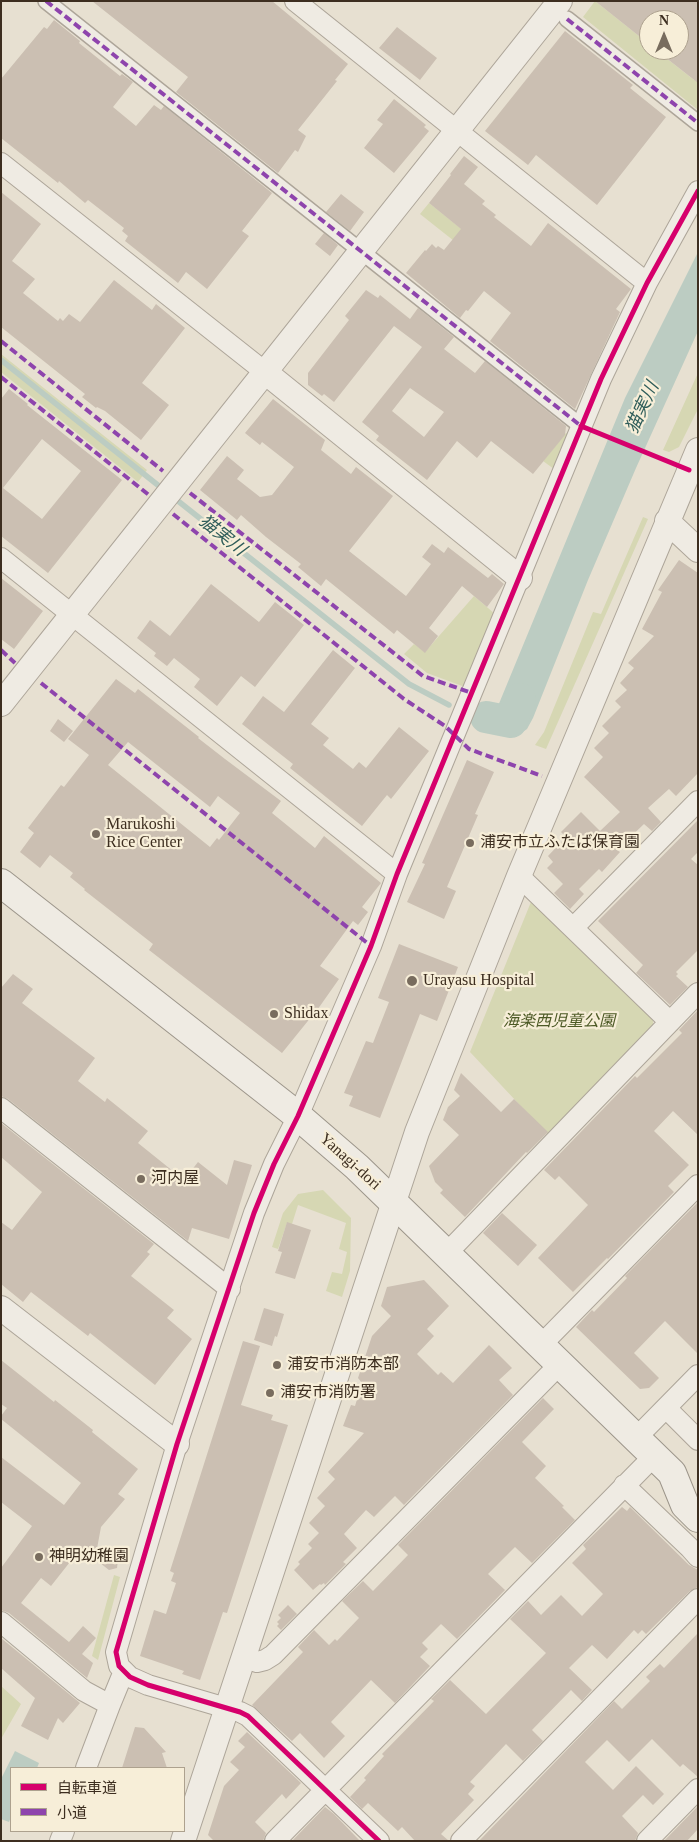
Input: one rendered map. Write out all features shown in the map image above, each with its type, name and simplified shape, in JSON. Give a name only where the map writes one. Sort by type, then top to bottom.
[{"type":"main road","name":"Yanagi-dori","points":[[1,883],[298,1116],[357,1167],[654,1456]]},
{"type":"main road","points":[[654,1456],[698,1483]]},
{"type":"main road","points":[[654,1456],[685,1505],[698,1518]]},
{"type":"street","points":[[46,1],[581,426]]},
{"type":"street","points":[[295,1],[647,283]]},
{"type":"street","points":[[1,704],[458,130],[564,10],[698,123]]},
{"type":"street","points":[[1,163],[265,372],[520,578]]},
{"type":"street","points":[[379,1841],[248,1716],[148,1685],[130,1677],[119,1666],[116,1652],[177,1444],[254,1212],[274,1164],[298,1116],[371,946],[397,874],[601,379],[647,283],[698,191]]},
{"type":"street","points":[[183,1841],[418,1132],[519,876],[698,450]]},
{"type":"street","points":[[667,521],[698,550]]},
{"type":"street","points":[[1,558],[397,874]]},
{"type":"street","points":[[574,927],[698,802]]},
{"type":"street","points":[[519,876],[574,927],[670,1022]]},
{"type":"street","points":[[447,1253],[698,994]]},
{"type":"street","points":[[1,1108],[230,1289]]},
{"type":"street","points":[[245,1658],[257,1662],[273,1655],[551,1355],[698,1185]]},
{"type":"street","points":[[1,1308],[177,1444]]},
{"type":"street","points":[[275,1841],[654,1456],[666,1408],[698,1375]]},
{"type":"street","points":[[666,1408],[698,1440]]},
{"type":"street","points":[[624,1485],[698,1557]]},
{"type":"street","points":[[461,1841],[698,1599]]},
{"type":"street","points":[[1,1622],[84,1691],[110,1704]]},
{"type":"street","points":[[86,1767],[124,1671]]},
{"type":"street","points":[[647,1841],[698,1789]]},
{"type":"green space","points":[[595,1],[639,36],[639,60],[669,60],[694,80],[698,81],[698,110],[583,17]]},
{"type":"green space","points":[[429,203],[505,264],[497,275],[420,214]]},
{"type":"green space","points":[[1,354],[147,470],[138,482],[1,372]]},
{"type":"green space","points":[[698,373],[698,409],[679,447],[669,452],[663,450]]},
{"type":"green space","points":[[566,433],[568,434],[554,469],[543,461]]},
{"type":"green space","points":[[643,517],[648,519],[546,749],[535,745],[544,732],[593,612],[601,614]]},
{"type":"green space","points":[[474,596],[495,614],[465,687],[427,673],[404,654],[414,644],[425,652]]},
{"type":"green space","name":"海楽西児童公園","points":[[533,897],[653,1015],[653,1026],[548,1135],[470,1052]]},
{"type":"green space","points":[[323,1190],[351,1218],[350,1271],[342,1297],[326,1291],[332,1272],[342,1274],[347,1252],[339,1249],[346,1223],[298,1205],[292,1224],[287,1223],[278,1249],[272,1247],[283,1213],[298,1194]]},
{"type":"green space","points":[[114,1575],[120,1577],[98,1660],[92,1656]]},
{"type":"green space","points":[[1,1686],[21,1704],[1,1739]]},
{"type":"water","points":[[698,252],[698,331],[588,580],[533,718],[527,729],[516,737],[502,736],[486,730],[498,706],[625,398]]},
{"type":"water","points":[[15,1751],[39,1763],[37,1767],[10,1767],[9,1822],[1,1819],[1,1779]]},
{"type":"building","points":[[92,1],[272,1],[348,64],[298,130],[306,136],[298,152],[295,150],[278,173],[176,92],[188,77]]},
{"type":"building","points":[[595,1],[698,1],[698,83],[669,60],[689,60],[689,10],[639,10],[639,36]]},
{"type":"building","points":[[54,20],[120,76],[122,74],[133,82],[113,107],[136,126],[154,105],[161,110],[164,106],[272,193],[242,231],[249,236],[207,289],[186,272],[178,283],[125,241],[128,236],[122,231],[124,228],[88,200],[85,203],[1,138],[1,79],[44,27],[47,29]]},
{"type":"building","points":[[397,27],[437,58],[420,80],[379,48]]},
{"type":"building","points":[[565,31],[633,85],[630,88],[666,117],[597,205],[536,155],[528,165],[485,131]]},
{"type":"building","points":[[394,99],[426,125],[424,127],[429,131],[394,173],[364,148],[383,124],[377,120]]},
{"type":"building","points":[[464,156],[478,167],[464,184],[485,201],[482,204],[496,215],[494,217],[531,246],[548,223],[631,289],[616,309],[620,312],[575,409],[490,341],[511,313],[484,291],[460,318],[406,273],[432,244],[436,248],[438,246],[444,250],[461,229],[429,203]]},
{"type":"building","points":[[1,192],[41,224],[12,261],[35,279],[23,293],[58,321],[60,318],[63,321],[69,314],[80,322],[114,280],[152,310],[156,304],[185,328],[142,383],[169,405],[141,440],[105,411],[96,408],[82,397],[85,394],[1,327]]},
{"type":"building","points":[[341,194],[364,212],[350,231],[326,212]]},
{"type":"building","points":[[324,233],[338,245],[330,256],[315,244]]},
{"type":"building","points":[[366,290],[378,298],[380,295],[410,319],[418,308],[454,337],[444,349],[475,373],[485,361],[566,426],[565,435],[533,474],[491,441],[477,458],[457,441],[427,480],[376,440],[379,436],[362,422],[422,347],[394,326],[334,402],[324,394],[322,396],[308,385],[308,373],[349,320],[345,316]],"holes":[[[410,388],[444,412],[424,437],[392,411]]]},
{"type":"building","points":[[9,389],[122,480],[48,573],[1,536],[1,399]],"holes":[[[42,439],[81,471],[42,519],[3,488]]]},
{"type":"building","points":[[273,399],[325,440],[321,450],[351,474],[356,467],[393,496],[349,551],[406,596],[431,564],[422,557],[432,544],[444,553],[448,547],[488,578],[492,574],[504,584],[487,607],[462,586],[429,628],[438,636],[425,653],[397,630],[394,634],[326,579],[321,586],[298,567],[301,564],[241,515],[237,520],[200,490],[227,456],[244,470],[237,479],[260,497],[272,495],[294,467],[262,442],[260,445],[245,433]]},
{"type":"building","points":[[679,560],[698,573],[698,773],[676,796],[669,789],[648,808],[661,822],[652,831],[644,824],[617,850],[620,852],[602,872],[599,869],[579,889],[584,894],[570,909],[554,893],[563,884],[547,868],[553,862],[548,856],[566,837],[561,832],[581,812],[600,831],[620,812],[584,777],[603,757],[594,748],[609,733],[602,726],[621,707],[615,701],[627,690],[620,683],[634,668],[628,663],[654,636],[642,629],[662,592],[658,590]]},
{"type":"building","points":[[1,578],[43,611],[14,649],[1,639]]},
{"type":"building","points":[[211,584],[259,622],[275,602],[304,625],[255,687],[241,676],[217,706],[194,687],[200,679],[174,658],[167,666],[154,656],[156,653],[137,638],[150,620],[170,636]]},
{"type":"building","points":[[333,650],[355,668],[311,724],[329,738],[323,745],[353,769],[359,762],[366,768],[399,727],[429,751],[391,799],[387,795],[362,826],[290,768],[293,764],[242,724],[263,696],[284,712]]},
{"type":"building","points":[[116,679],[135,693],[138,689],[198,738],[281,801],[272,813],[315,848],[324,836],[381,883],[362,907],[368,912],[358,925],[353,921],[320,966],[339,979],[282,1053],[149,950],[153,944],[84,890],[70,877],[73,873],[50,855],[40,868],[20,852],[34,833],[28,828],[61,785],[64,787],[89,755],[68,739]],"holes":[[[128,742],[210,807],[218,796],[240,813],[219,840],[217,838],[210,847],[108,765]]]},
{"type":"building","points":[[58,719],[73,731],[64,742],[50,731]]},
{"type":"building","points":[[467,760],[494,772],[475,814],[478,815],[447,887],[456,891],[444,919],[407,902],[425,864],[422,863]]},
{"type":"building","points":[[698,820],[698,852],[691,859],[698,865],[698,950],[676,972],[678,974],[676,976],[688,987],[670,1005],[636,973],[643,965],[598,921]]},
{"type":"building","points":[[399,944],[458,967],[437,1021],[420,1014],[380,1118],[349,1106],[353,1096],[344,1093],[366,1041],[373,1043],[389,1002],[378,998]]},
{"type":"building","points":[[13,974],[33,989],[22,1003],[95,1058],[78,1081],[105,1102],[107,1098],[148,1131],[138,1143],[184,1180],[198,1162],[227,1185],[234,1160],[252,1165],[229,1239],[192,1228],[188,1241],[8,1099],[1,1096],[1,988]]},
{"type":"building","points":[[698,1010],[698,1135],[673,1111],[654,1131],[689,1165],[668,1186],[674,1192],[573,1292],[538,1258],[588,1205],[559,1176],[555,1180],[544,1170],[635,1076],[637,1078],[682,1033],[679,1030]]},
{"type":"building","points":[[461,1073],[501,1112],[514,1099],[548,1132],[526,1152],[465,1217],[440,1193],[443,1190],[435,1182],[429,1166],[459,1135],[443,1120],[448,1107],[460,1096],[454,1090]]},
{"type":"building","points":[[1,1123],[154,1244],[147,1252],[150,1254],[131,1276],[174,1310],[167,1318],[192,1339],[155,1385],[90,1333],[88,1336],[31,1292],[23,1302],[1,1284],[1,1222],[12,1230],[42,1192],[1,1157]]},
{"type":"building","points":[[698,1202],[698,1354],[665,1321],[634,1353],[659,1378],[649,1388],[640,1389],[576,1327],[592,1310],[594,1312],[627,1278],[625,1276]]},
{"type":"building","points":[[502,1213],[537,1245],[518,1266],[483,1233]]},
{"type":"building","points":[[287,1222],[311,1230],[295,1279],[275,1273],[282,1252],[278,1251]]},
{"type":"building","points":[[424,1280],[449,1306],[427,1329],[434,1336],[417,1354],[438,1375],[441,1372],[453,1383],[489,1345],[512,1368],[499,1380],[513,1395],[404,1505],[395,1496],[374,1517],[366,1510],[344,1534],[357,1548],[343,1562],[346,1564],[325,1585],[324,1583],[320,1584],[313,1590],[294,1570],[300,1564],[298,1562],[312,1548],[308,1544],[319,1533],[309,1523],[325,1506],[317,1498],[335,1479],[328,1472],[364,1433],[343,1426],[351,1405],[355,1406],[362,1383],[358,1378],[372,1336],[391,1316],[381,1306],[387,1287]]},
{"type":"building","points":[[264,1308],[284,1314],[277,1337],[275,1336],[272,1346],[254,1340]]},
{"type":"building","points":[[243,1341],[260,1346],[241,1405],[273,1415],[271,1420],[288,1425],[227,1613],[223,1612],[200,1680],[182,1674],[184,1671],[140,1656],[154,1610],[166,1614],[176,1583],[171,1581],[174,1573],[170,1571]]},
{"type":"building","points":[[1,1360],[93,1430],[92,1432],[138,1469],[118,1494],[125,1499],[101,1527],[96,1554],[115,1557],[118,1560],[117,1568],[109,1570],[81,1548],[51,1586],[41,1578],[21,1603],[69,1642],[83,1626],[96,1638],[82,1654],[93,1663],[87,1678],[9,1613],[1,1610],[1,1568],[32,1526],[1,1502],[1,1457],[64,1505],[81,1483],[1,1419],[7,1408],[1,1404]]},
{"type":"building","points":[[543,1398],[554,1409],[522,1442],[546,1466],[535,1478],[564,1506],[562,1507],[575,1520],[532,1563],[515,1547],[488,1574],[505,1590],[457,1639],[441,1624],[422,1643],[428,1649],[420,1657],[430,1666],[395,1703],[371,1680],[331,1722],[345,1736],[324,1758],[300,1733],[292,1741],[252,1705],[303,1652],[298,1647],[314,1630],[329,1645],[335,1639],[337,1641],[359,1618],[342,1601],[363,1581],[373,1591],[408,1555],[398,1545]]},
{"type":"building","points":[[622,1507],[627,1511],[630,1507],[689,1565],[698,1570],[698,1587],[690,1591],[646,1634],[642,1630],[638,1634],[634,1630],[607,1659],[592,1645],[569,1668],[592,1690],[582,1701],[571,1690],[532,1730],[543,1741],[523,1761],[506,1744],[470,1782],[475,1786],[468,1794],[474,1800],[441,1834],[449,1841],[415,1841],[402,1827],[398,1831],[368,1803],[362,1809],[350,1797],[384,1756],[382,1754],[434,1701],[431,1699],[450,1680],[486,1714],[546,1653],[510,1619],[528,1601],[541,1615],[561,1595],[582,1616],[603,1594],[572,1563],[586,1549],[583,1545]]},
{"type":"building","points":[[288,1605],[297,1614],[281,1630],[277,1626],[279,1624],[277,1622],[281,1618],[278,1615]]},
{"type":"building","points":[[698,1633],[698,1777],[683,1764],[680,1767],[652,1739],[629,1762],[607,1740],[585,1762],[613,1790],[636,1766],[664,1794],[653,1805],[643,1795],[622,1816],[638,1833],[635,1841],[479,1841],[614,1701],[622,1709],[650,1681],[646,1677],[660,1664],[664,1668]]},
{"type":"building","points":[[1,1638],[80,1703],[63,1723],[58,1718],[48,1740],[21,1726],[35,1698],[1,1668]]},
{"type":"building","points":[[135,1727],[144,1728],[166,1752],[162,1753],[167,1767],[122,1767]]},
{"type":"building","points":[[247,1732],[301,1783],[286,1799],[282,1794],[255,1822],[266,1833],[263,1841],[214,1841],[208,1835],[224,1786],[239,1770],[230,1762],[245,1747],[238,1741]]},
{"type":"building","points":[[698,1806],[698,1829],[687,1841],[664,1841]]},
{"type":"building","points":[[325,1807],[334,1814],[360,1841],[292,1841]]},
{"type":"waterway","name":"猫実川","points":[[1,360],[164,490]]},
{"type":"waterway","name":"猫実川","points":[[173,497],[409,684],[449,705]]},
{"type":"waterway","name":"猫実川","points":[[486,717],[511,722],[520,699]]},
{"type":"marked path","points":[[46,1],[585,428]]},
{"type":"marked path","points":[[567,19],[698,123]]},
{"type":"marked path","points":[[1,341],[163,471]]},
{"type":"marked path","points":[[1,377],[149,495]]},
{"type":"marked path","points":[[190,493],[423,676],[472,693]]},
{"type":"marked path","points":[[173,514],[404,699],[445,726],[469,749],[542,776]]},
{"type":"marked path","points":[[1,650],[15,663]]},
{"type":"marked path","points":[[41,683],[371,946]]},
{"type":"cycle path","points":[[379,1841],[248,1716],[148,1685],[130,1677],[119,1666],[116,1652],[177,1444],[254,1213],[371,946],[397,874],[601,379],[647,283],[698,191]]},
{"type":"cycle path","points":[[581,426],[689,470]]},
{"type":"place","name":"Marukoshi Rice Center","points":[[96,834]]},
{"type":"place","name":"浦安市立ふたば保育園","points":[[470,843]]},
{"type":"place","name":"Urayasu Hospital","points":[[412,981]]},
{"type":"place","name":"Shidax","points":[[274,1014]]},
{"type":"place","name":"河内屋","points":[[141,1179]]},
{"type":"place","name":"浦安市消防本部","points":[[277,1365]]},
{"type":"place","name":"浦安市消防署","points":[[270,1393]]},
{"type":"place","name":"神明幼稚園","points":[[39,1557]]}]
